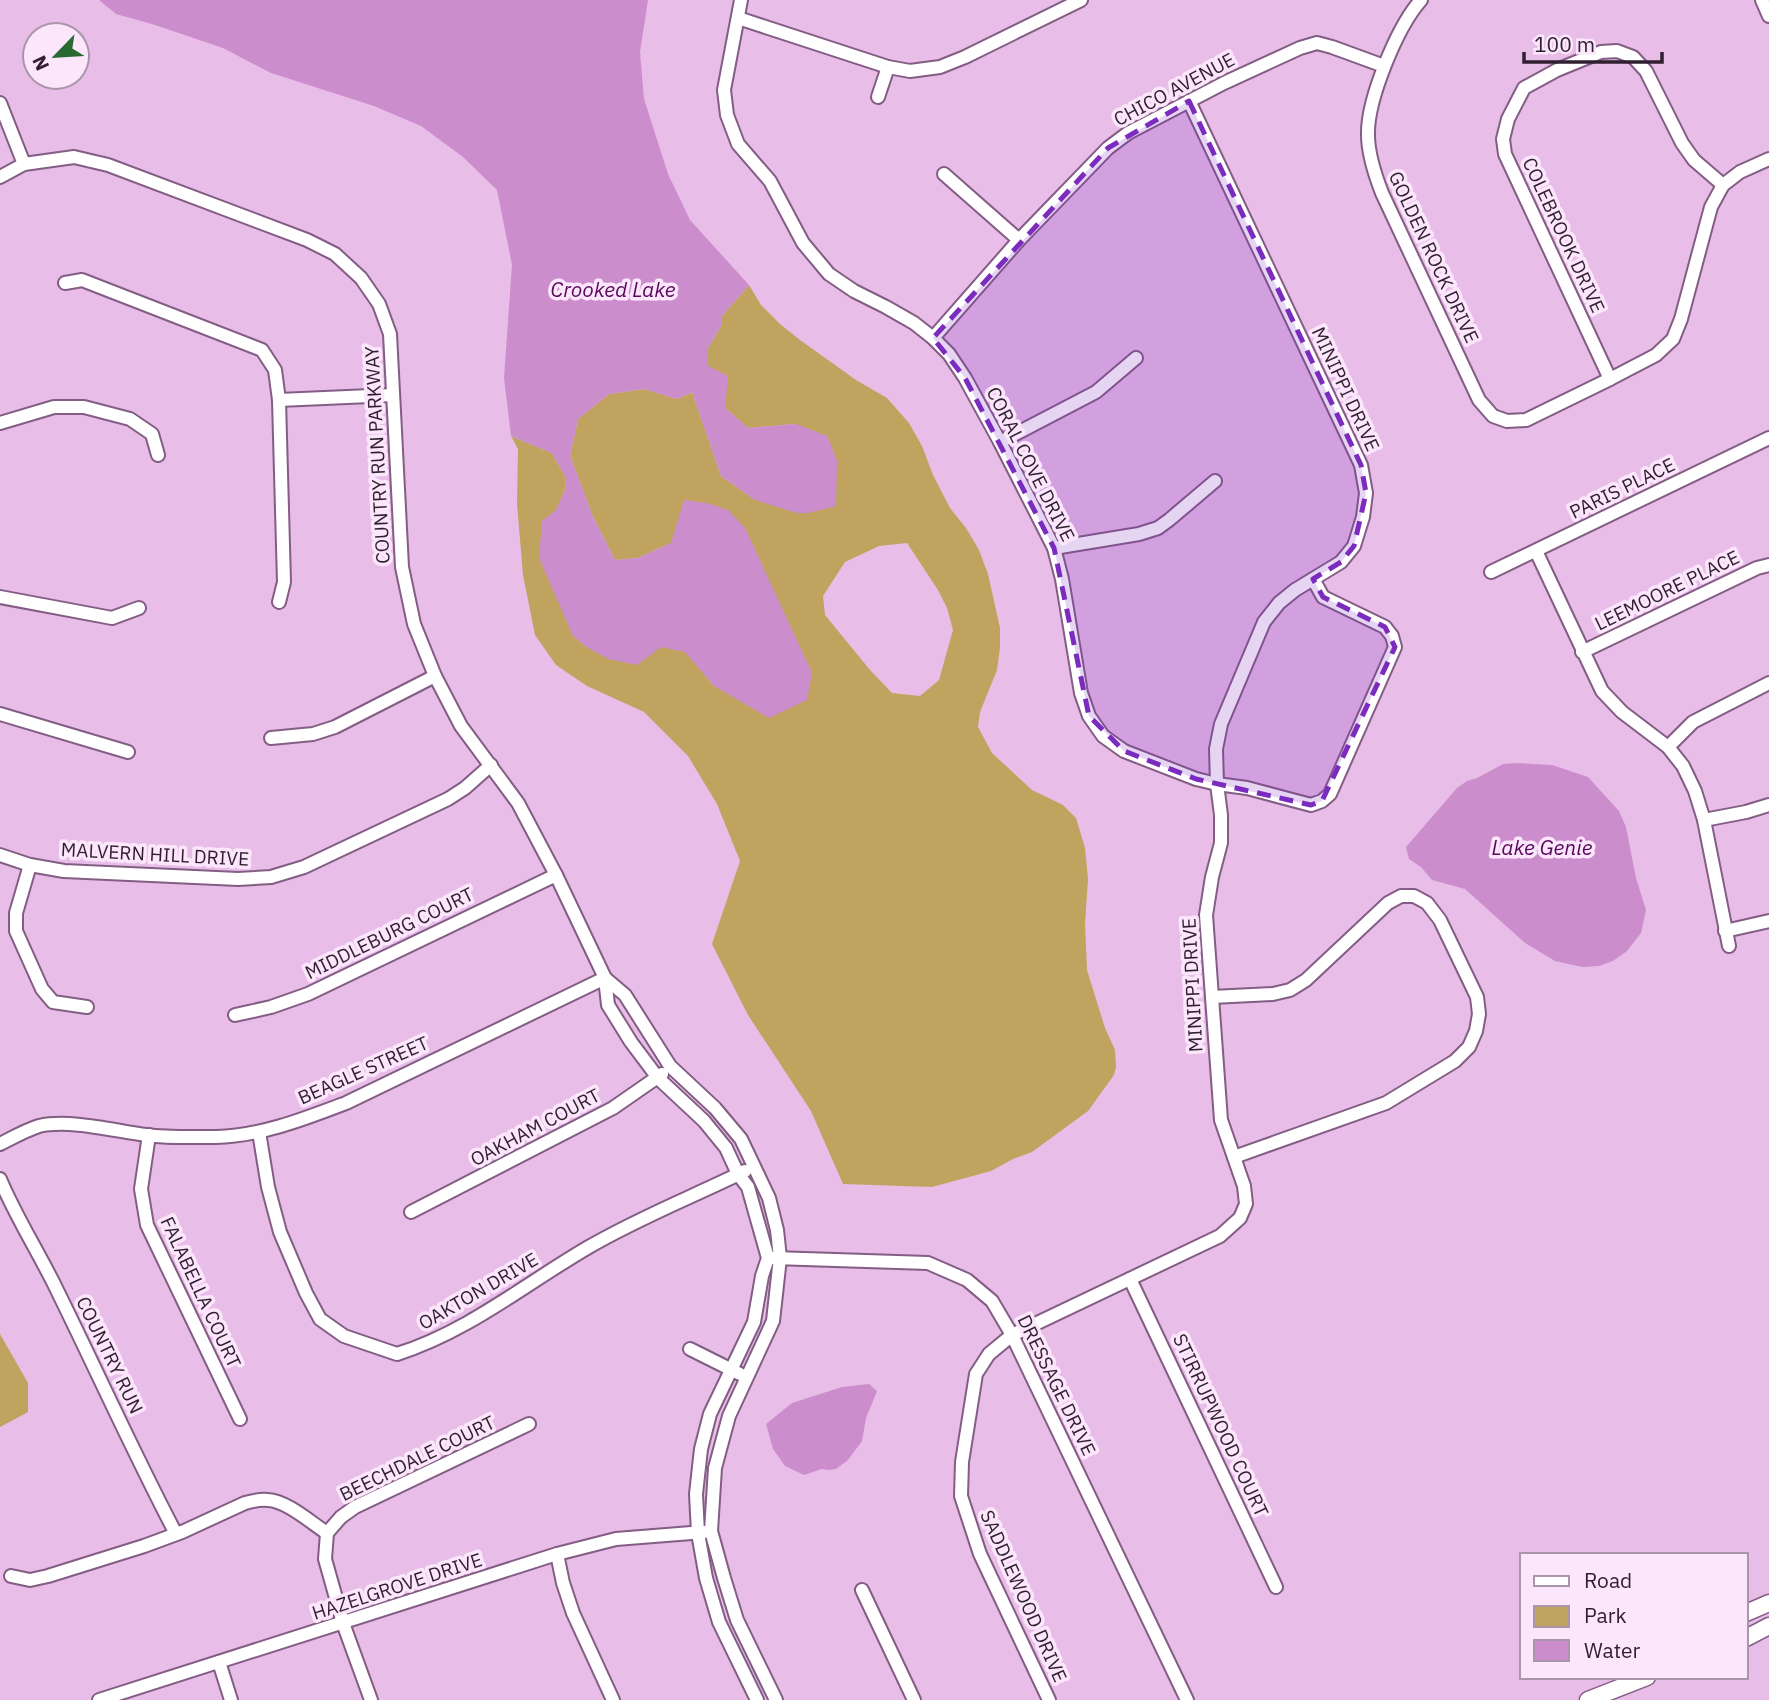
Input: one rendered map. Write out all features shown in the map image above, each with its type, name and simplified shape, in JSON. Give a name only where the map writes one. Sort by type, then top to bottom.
[{"type":"main road","points":[[1748,1612],[1769,1603]]},
{"type":"main road","points":[[1748,1637],[1769,1626]]},
{"type":"main road","points":[[1590,1699],[1625,1679]]},
{"type":"main road","points":[[1590,1699],[1642,1679]]},
{"type":"street","name":"CORAL COVE DRIVE","points":[[741,0],[724,90],[727,115],[737,144],[770,181],[803,243],[829,274],[854,291],[914,323],[949,354],[965,378],[1054,548],[1062,579],[1081,693],[1089,716],[1104,736],[1124,751],[1196,779],[1247,788],[1311,805],[1322,802],[1330,794],[1395,647],[1392,636],[1385,627],[1323,597],[1313,579]]},
{"type":"street","points":[[738,18],[888,67],[910,71],[940,67],[965,57],[1060,4],[1081,0]]},
{"type":"street","name":"GOLDEN ROCK DRIVE","points":[[1421,0],[1384,66],[1370,114],[1367,136],[1371,163],[1382,193],[1479,400],[1493,416],[1507,421],[1526,420],[1610,379]]},
{"type":"street","points":[[1762,0],[1769,16]]},
{"type":"street","name":"CHICO AVENUE","points":[[933,338],[1019,240],[1108,148],[1128,133],[1300,48],[1317,43],[1384,66]]},
{"type":"street","name":"COLEBROOK DRIVE","points":[[1610,379],[1505,154],[1503,139],[1508,119],[1524,89],[1557,70],[1601,52],[1617,51],[1633,57],[1646,71],[1682,143],[1694,160],[1723,185]]},
{"type":"street","points":[[878,97],[888,67]]},
{"type":"street","name":"MINIPPI DRIVE","points":[[1184,1254],[1220,1236],[1240,1218],[1246,1204],[1244,1186],[1221,1120],[1206,915],[1221,844],[1216,749],[1221,724],[1264,622],[1279,603],[1341,562],[1354,546],[1363,517],[1366,493],[1361,465],[1189,101]]},
{"type":"street","points":[[0,103],[24,164]]},
{"type":"street","name":"COUNTRY RUN PARKWAY","points":[[0,177],[24,164],[74,157],[108,165],[307,240],[335,254],[361,278],[379,304],[390,334],[402,567],[414,624],[435,676],[461,726],[518,803],[556,875],[605,978],[608,1005],[658,1078],[726,1148],[738,1174],[748,1187],[774,1258]]},
{"type":"street","points":[[1610,379],[1656,355],[1672,340],[1681,319],[1711,207],[1723,185],[1740,172],[1769,159]]},
{"type":"street","points":[[944,174],[1019,240]]},
{"type":"street","points":[[65,283],[82,280],[262,351],[275,370],[279,400],[284,582],[279,602]]},
{"type":"street","points":[[1000,442],[1096,393],[1136,358]]},
{"type":"street","points":[[279,400],[393,395]]},
{"type":"street","points":[[0,423],[54,407],[84,407],[130,419],[152,434],[158,455]]},
{"type":"street","name":"PARIS PLACE","points":[[1491,572],[1769,438]]},
{"type":"street","points":[[1054,548],[1139,534],[1157,528],[1215,481]]},
{"type":"street","points":[[1536,551],[1602,691],[1612,703],[1668,747],[1683,766],[1695,791],[1703,820],[1728,946]]},
{"type":"street","name":"LEEMOORE PLACE","points":[[1582,652],[1757,568],[1769,565]]},
{"type":"street","points":[[0,597],[111,618],[139,608]]},
{"type":"street","points":[[271,738],[313,734],[335,727],[435,676]]},
{"type":"street","points":[[1668,747],[1693,722],[1769,683]]},
{"type":"street","points":[[0,714],[128,752]]},
{"type":"street","name":"MALVERN HILL DRIVE","points":[[0,855],[64,871],[237,879],[271,877],[304,867],[447,799],[465,788],[491,765]]},
{"type":"street","points":[[1703,820],[1769,805]]},
{"type":"street","points":[[30,864],[16,913],[16,932],[42,989],[53,1002],[88,1007]]},
{"type":"street","name":"MIDDLEBURG COURT","points":[[235,1015],[271,1007],[309,994],[556,875]]},
{"type":"street","points":[[1212,998],[1273,995],[1290,990],[1306,980],[1388,904],[1401,896],[1414,896],[1427,903],[1440,920],[1477,997],[1479,1014],[1476,1031],[1469,1047],[1455,1061],[1386,1103],[1234,1157]]},
{"type":"street","points":[[1725,931],[1769,921]]},
{"type":"street","name":"COUNTRY RUN PARKWAY","points":[[605,978],[625,995],[670,1066],[715,1108],[741,1139],[769,1198],[778,1230],[774,1258],[773,1321],[729,1416],[715,1468],[704,1532],[724,1578],[737,1620],[776,1700]]},
{"type":"street","name":"BEAGLE STREET","points":[[0,1144],[39,1126],[62,1124],[149,1135],[218,1137],[259,1132],[345,1103],[605,978]]},
{"type":"street","name":"OAKHAM COURT","points":[[411,1212],[613,1108],[658,1078],[670,1066]]},
{"type":"street","name":"OAKTON DRIVE","points":[[259,1132],[268,1187],[280,1232],[320,1319],[344,1336],[397,1354],[439,1338],[493,1308],[628,1225],[755,1166]]},
{"type":"street","name":"FALABELLA COURT","points":[[149,1135],[141,1189],[147,1225],[240,1419]]},
{"type":"street","name":"COUNTRY RUN","points":[[0,1179],[54,1283],[176,1534]]},
{"type":"street","name":"SADDLEWOOD DRIVE","points":[[1049,1700],[981,1554],[961,1496],[962,1462],[976,1374],[989,1354],[1012,1335],[1184,1254]]},
{"type":"street","name":"COUNTRY RUN PARKWAY","points":[[757,1700],[719,1622],[706,1578],[704,1532],[696,1494],[701,1449],[710,1414],[754,1322],[762,1276],[774,1258]]},
{"type":"street","name":"DRESSAGE DRIVE","points":[[774,1258],[928,1263],[967,1280],[992,1301],[1012,1335],[1187,1700]]},
{"type":"street","name":"STIRRUPWOOD COURT","points":[[1130,1279],[1276,1587]]},
{"type":"street","points":[[690,1349],[747,1377]]},
{"type":"street","name":"BEECHDALE COURT","points":[[327,1532],[355,1507],[529,1424]]},
{"type":"street","points":[[11,1576],[30,1580],[48,1576],[176,1534],[245,1503],[268,1500],[281,1503],[327,1532],[325,1559],[342,1623],[371,1700]]},
{"type":"street","name":"HAZELGROVE DRIVE","points":[[99,1700],[557,1554],[615,1539],[704,1532]]},
{"type":"street","points":[[557,1554],[573,1613],[613,1700]]},
{"type":"street","points":[[862,1590],[914,1700]]},
{"type":"street","points":[[219,1662],[231,1700]]},
{"type":"highlighted area","points":[[1189,101],[1361,465],[1366,493],[1354,546],[1341,562],[1313,579],[1323,597],[1385,627],[1395,647],[1322,801],[1311,805],[1196,779],[1124,751],[1089,716],[1054,548],[965,378],[933,338],[1108,148]]},
{"type":"green space","points":[[749,285],[761,305],[780,324],[856,380],[887,398],[909,423],[950,508],[979,550],[988,574],[1000,628],[1000,647],[997,670],[980,712],[978,727],[992,753],[1032,790],[1063,805],[1076,818],[1085,848],[1088,879],[1085,924],[1087,970],[1105,1028],[1115,1050],[1116,1067],[1114,1075],[1088,1111],[1032,1152],[991,1171],[932,1187],[843,1184],[811,1111],[748,1015],[712,944],[740,861],[717,804],[688,756],[644,712],[587,686],[556,665],[535,635],[523,575],[517,504],[518,449],[511,436],[552,453],[565,476],[566,488],[556,510],[661,647],[685,651],[714,686],[671,543],[638,558],[615,560],[593,517],[570,456],[578,419],[609,394],[644,389],[677,399],[692,392],[721,476],[755,500],[796,424],[748,428],[725,408],[708,366],[708,348],[722,324],[722,316]],"holes":[[[907,543],[947,608],[953,630],[939,680],[920,696],[892,693],[825,615],[823,596],[845,562],[879,546]]]},
{"type":"green space","points":[[0,1334],[28,1383],[28,1412],[0,1427]]},
{"type":"water","name":"Crooked Lake","points":[[99,0],[648,0],[640,52],[644,99],[668,174],[690,220],[749,285],[722,316],[722,324],[708,348],[708,366],[728,376],[725,408],[748,428],[796,424],[827,436],[837,460],[836,506],[797,513],[755,500],[721,476],[692,392],[677,399],[644,389],[609,394],[578,419],[570,456],[593,517],[615,560],[638,558],[671,543],[684,500],[707,503],[728,510],[745,528],[812,673],[807,700],[769,718],[714,686],[685,652],[661,647],[637,665],[608,659],[573,636],[539,558],[542,521],[556,510],[566,488],[565,476],[552,453],[511,436],[504,378],[512,265],[497,190],[463,157],[421,126],[374,106],[271,73],[223,48],[116,14]]},
{"type":"water","name":"Lake Genie","points":[[1503,764],[1552,765],[1588,777],[1619,811],[1626,827],[1636,878],[1646,910],[1641,933],[1627,951],[1613,961],[1599,966],[1582,967],[1555,961],[1525,943],[1465,889],[1432,880],[1421,867],[1409,859],[1406,847],[1457,788]]},
{"type":"water","points":[[869,1384],[877,1391],[866,1418],[862,1441],[848,1460],[836,1469],[822,1469],[804,1475],[785,1466],[773,1449],[766,1424],[792,1403],[842,1387]]}]
